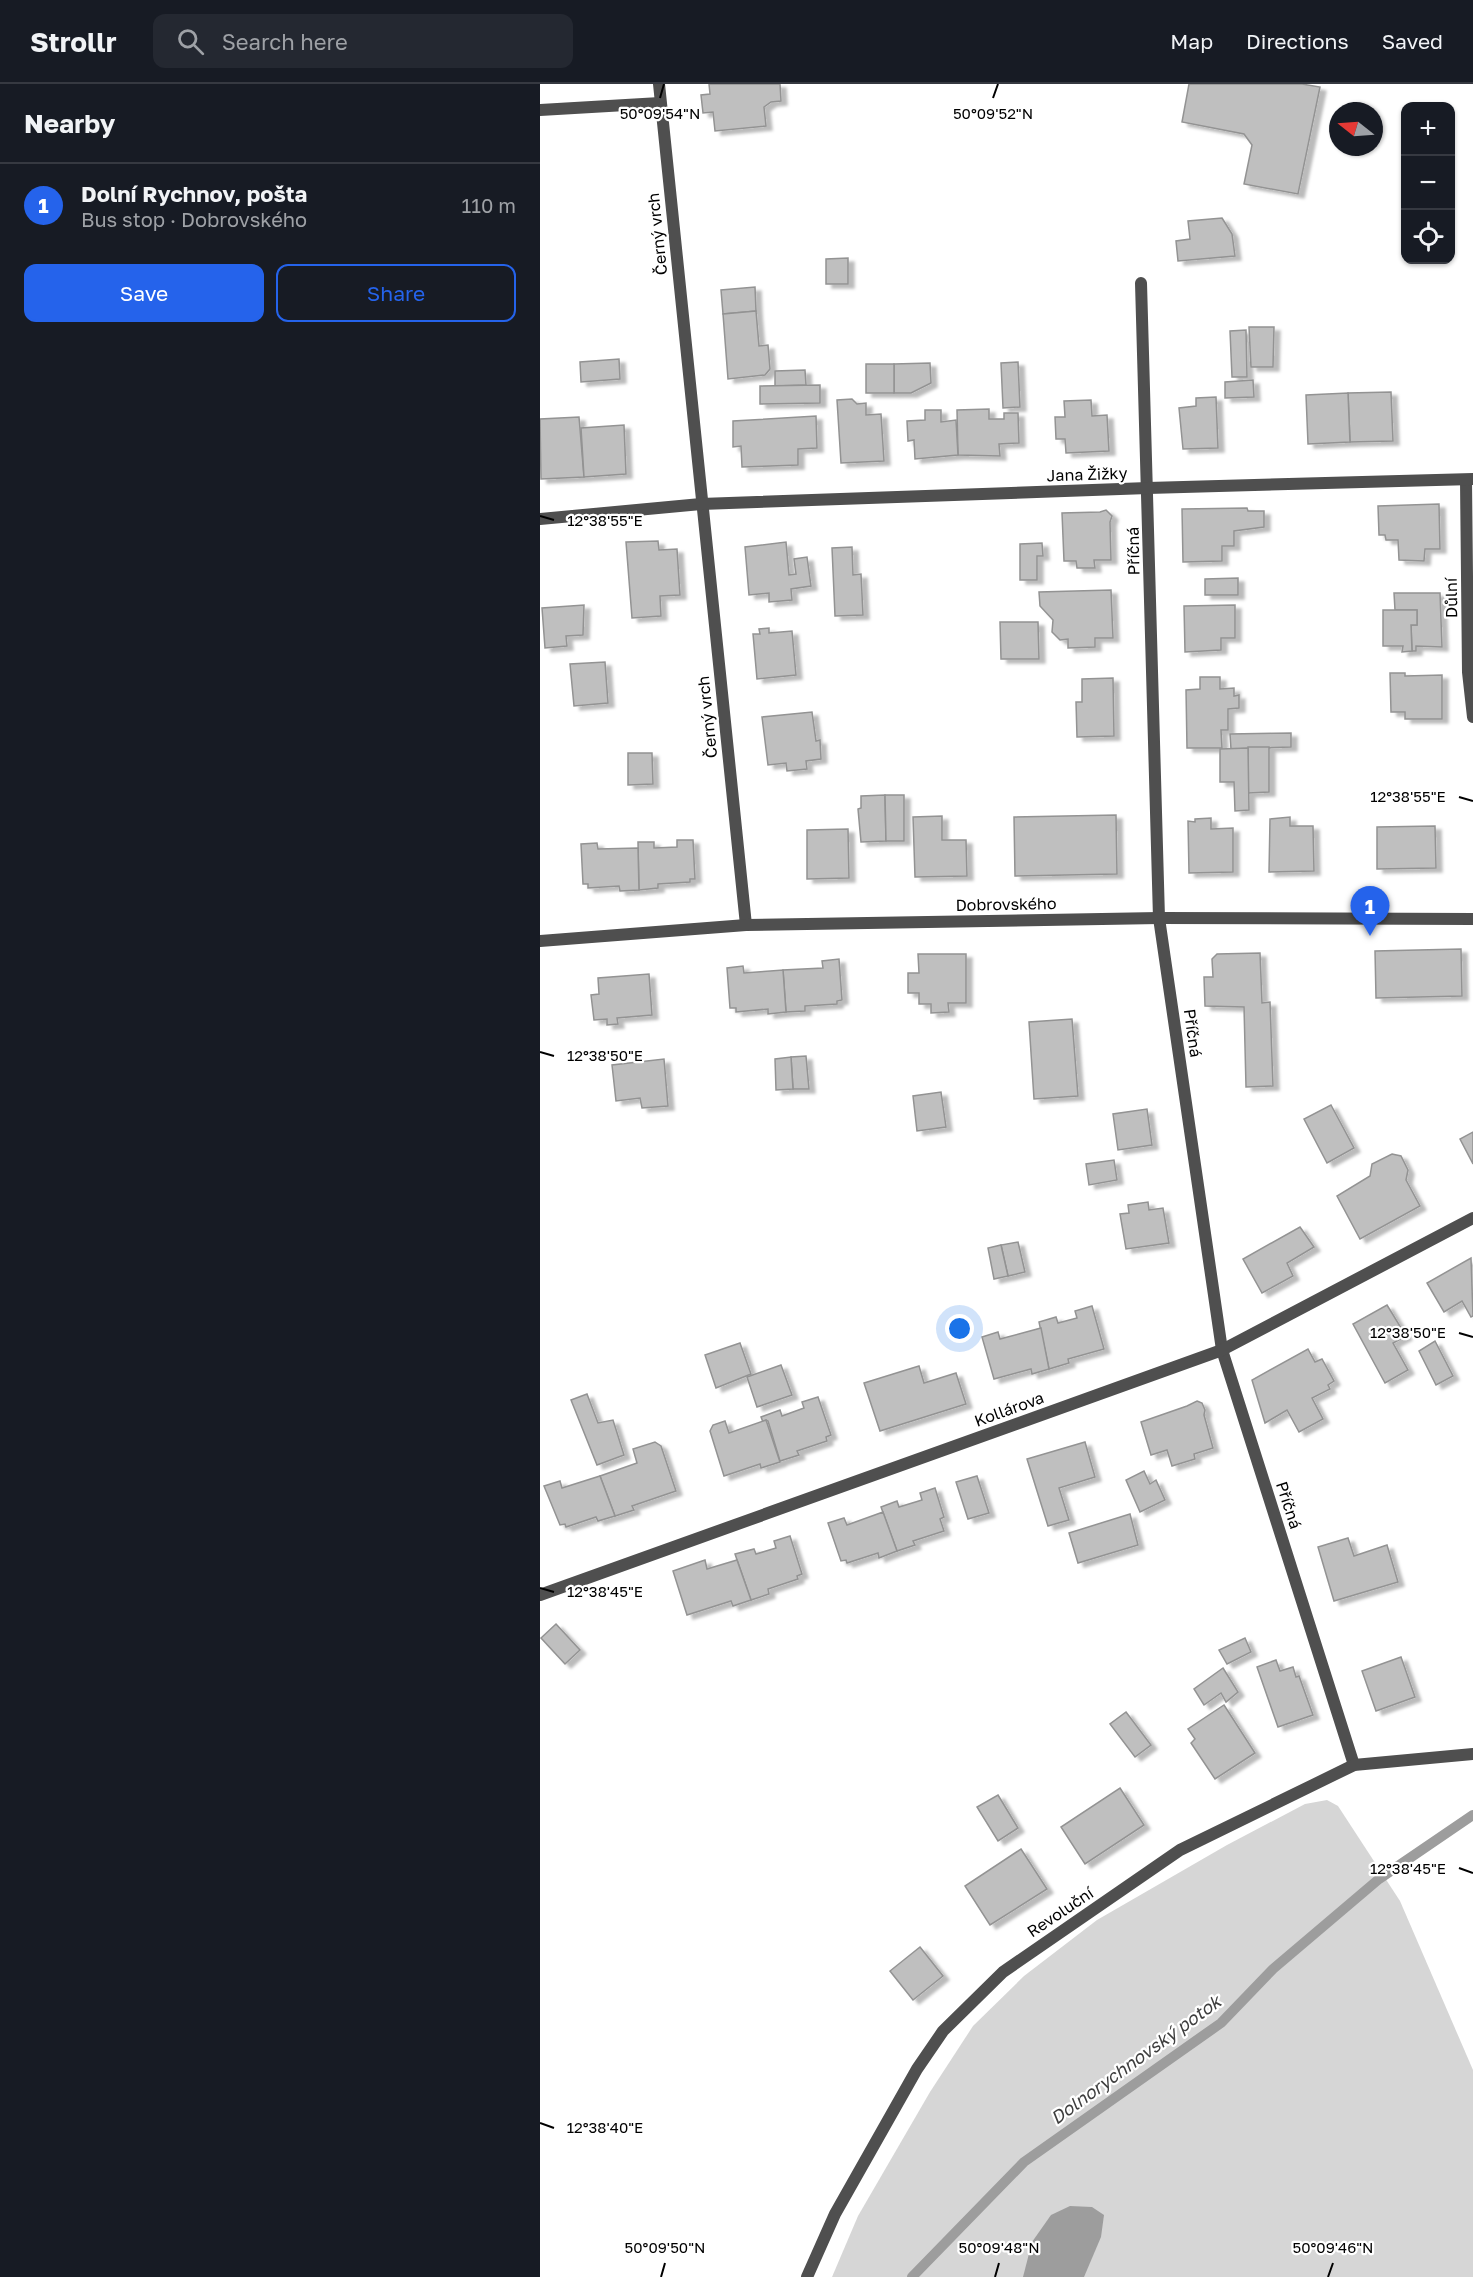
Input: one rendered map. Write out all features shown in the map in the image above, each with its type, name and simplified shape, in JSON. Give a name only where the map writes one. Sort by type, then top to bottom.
[{"type":"street","name":"Černý vrch","points":[[659,84],[746,925]]},
{"type":"street","points":[[540,110],[660,103]]},
{"type":"street","name":"Příčná","points":[[1141,283],[1159,918],[1222,1350],[1354,1766]]},
{"type":"street","name":"Jana Žižky","points":[[701,504],[1469,479]]},
{"type":"street","name":"Důlní","points":[[1469,479],[1468,672],[1473,717]]},
{"type":"street","points":[[540,519],[701,504]]},
{"type":"street","name":"Dobrovského","points":[[540,941],[746,925],[1159,918],[1473,919]]},
{"type":"street","name":"Kollárova","points":[[540,1595],[1222,1350],[1473,1218]]},
{"type":"street","name":"Revoluční","points":[[807,2277],[835,2214],[917,2069],[943,2031],[1003,1972],[1180,1850],[1354,1766],[1473,1754]]},
{"type":"shaded area","points":[[1327,1800],[1338,1806],[1400,1901],[1473,2070],[1473,2277],[832,2277],[858,2216],[930,2092],[973,2026],[1024,1976],[1097,1920],[1227,1845],[1305,1804]]},
{"type":"shaded area","points":[[1070,2206],[1092,2207],[1104,2215],[1101,2237],[1084,2277],[1023,2277],[1032,2242],[1051,2215]]},
{"type":"building","points":[[709,84],[780,84],[781,101],[771,102],[764,107],[766,126],[715,131],[713,112],[703,113],[701,95],[710,94]]},
{"type":"building","points":[[1189,84],[1302,84],[1320,87],[1298,194],[1244,184],[1252,145],[1244,134],[1182,122]]},
{"type":"building","points":[[1222,218],[1232,234],[1235,256],[1178,261],[1176,241],[1190,239],[1188,221]]},
{"type":"building","points":[[848,258],[848,284],[826,284],[826,259]]},
{"type":"building","points":[[755,287],[756,311],[723,314],[721,290]]},
{"type":"building","points":[[756,311],[759,346],[768,345],[770,369],[765,375],[728,379],[723,314]]},
{"type":"building","points":[[1249,327],[1274,327],[1273,367],[1251,367]]},
{"type":"building","points":[[1246,330],[1247,377],[1232,377],[1230,331]]},
{"type":"building","points":[[619,359],[620,379],[581,382],[580,362]]},
{"type":"building","points":[[1018,362],[1020,407],[1003,408],[1001,363]]},
{"type":"building","points":[[930,363],[931,383],[911,393],[894,393],[894,364]]},
{"type":"building","points":[[866,364],[894,364],[894,393],[866,393]]},
{"type":"building","points":[[805,370],[806,385],[775,386],[775,371]]},
{"type":"building","points":[[1253,380],[1254,397],[1225,398],[1225,382]]},
{"type":"building","points":[[820,385],[820,403],[760,404],[760,386]]},
{"type":"building","points":[[1391,392],[1393,441],[1350,442],[1348,393]]},
{"type":"building","points":[[1348,393],[1350,442],[1308,444],[1306,395]]},
{"type":"building","points":[[1216,397],[1218,448],[1183,449],[1179,408],[1196,406],[1196,398]]},
{"type":"building","points":[[852,399],[857,404],[866,403],[866,415],[881,414],[884,461],[841,463],[837,400]]},
{"type":"building","points":[[1091,400],[1092,416],[1107,415],[1109,451],[1066,453],[1065,439],[1056,439],[1055,417],[1065,417],[1064,401]]},
{"type":"building","points":[[989,409],[989,419],[1004,419],[1004,413],[1018,413],[1019,443],[999,444],[1000,456],[958,455],[957,410]]},
{"type":"building","points":[[925,410],[941,410],[941,422],[956,420],[958,455],[915,459],[914,440],[908,441],[907,421],[925,420]]},
{"type":"building","points":[[816,416],[817,448],[798,449],[798,465],[742,467],[741,446],[733,447],[733,421]]},
{"type":"building","points":[[579,417],[584,477],[541,479],[540,419]]},
{"type":"building","points":[[624,425],[626,474],[584,477],[581,428]]},
{"type":"building","points":[[1439,504],[1440,549],[1425,549],[1424,561],[1399,560],[1398,540],[1386,540],[1385,535],[1379,535],[1378,506]]},
{"type":"building","points":[[1247,508],[1248,511],[1264,511],[1264,527],[1234,531],[1234,546],[1222,546],[1222,561],[1183,562],[1182,509]]},
{"type":"building","points":[[1106,510],[1112,516],[1110,522],[1111,560],[1094,560],[1095,568],[1077,568],[1076,561],[1064,561],[1062,513]]},
{"type":"building","points":[[658,541],[659,550],[677,549],[680,595],[660,596],[661,616],[632,618],[626,542]]},
{"type":"building","points":[[786,542],[789,575],[796,574],[794,559],[807,557],[811,586],[791,589],[792,600],[769,602],[769,593],[749,595],[745,547]]},
{"type":"building","points":[[1042,543],[1043,556],[1037,556],[1037,580],[1020,580],[1020,544]]},
{"type":"building","points":[[852,547],[853,575],[861,574],[863,615],[835,616],[832,548]]},
{"type":"building","points":[[1238,578],[1238,595],[1205,595],[1205,579]]},
{"type":"building","points":[[1111,590],[1113,638],[1095,638],[1095,647],[1068,648],[1068,639],[1060,640],[1052,632],[1053,620],[1040,606],[1039,592]]},
{"type":"building","points":[[1394,593],[1440,593],[1442,647],[1416,646],[1416,651],[1412,651],[1411,625],[1417,625],[1417,610],[1395,610]]},
{"type":"building","points":[[584,605],[583,635],[566,636],[567,646],[545,648],[542,608]]},
{"type":"building","points":[[1235,605],[1235,638],[1221,638],[1221,650],[1185,652],[1184,606]]},
{"type":"building","points":[[1383,610],[1417,610],[1417,625],[1411,625],[1412,651],[1402,652],[1403,646],[1383,646]]},
{"type":"building","points":[[1000,622],[1038,622],[1039,659],[1001,659]]},
{"type":"building","points":[[769,628],[769,633],[792,631],[796,675],[757,679],[753,634],[760,634],[759,629]]},
{"type":"building","points":[[605,662],[608,703],[574,706],[570,664]]},
{"type":"building","points":[[1390,673],[1405,673],[1405,676],[1442,675],[1442,719],[1405,719],[1405,712],[1391,712]]},
{"type":"building","points":[[1200,677],[1220,677],[1220,689],[1234,688],[1234,696],[1239,695],[1239,708],[1228,709],[1228,730],[1221,730],[1222,748],[1187,748],[1186,690],[1200,689]]},
{"type":"building","points":[[1113,678],[1114,736],[1077,737],[1076,702],[1082,702],[1082,679]]},
{"type":"building","points":[[812,712],[816,741],[820,740],[821,759],[806,761],[807,769],[787,771],[786,763],[768,765],[762,717]]},
{"type":"building","points":[[1291,733],[1291,747],[1231,749],[1230,734]]},
{"type":"building","points":[[1248,747],[1269,747],[1269,792],[1248,793]]},
{"type":"building","points":[[1248,748],[1249,810],[1235,811],[1234,782],[1220,782],[1220,749]]},
{"type":"building","points":[[628,753],[652,753],[653,784],[628,785]]},
{"type":"building","points":[[885,795],[886,841],[861,842],[858,809],[861,808],[861,796]]},
{"type":"building","points":[[885,795],[904,795],[904,841],[886,841]]},
{"type":"building","points":[[1116,815],[1117,874],[1015,876],[1014,817]]},
{"type":"building","points":[[942,816],[942,840],[966,840],[967,876],[915,877],[913,817]]},
{"type":"building","points":[[1290,817],[1290,826],[1313,826],[1314,871],[1269,872],[1270,819]]},
{"type":"building","points":[[1211,818],[1211,829],[1233,828],[1233,872],[1189,873],[1188,821],[1195,822],[1195,819]]},
{"type":"building","points":[[1435,826],[1436,868],[1377,869],[1377,827]]},
{"type":"building","points":[[848,829],[849,878],[807,879],[807,830]]},
{"type":"building","points":[[677,840],[693,840],[695,879],[690,879],[690,882],[658,884],[658,888],[639,890],[638,842],[654,842],[654,848],[677,847]]},
{"type":"building","points":[[597,843],[598,849],[638,848],[639,890],[620,891],[619,886],[588,888],[588,884],[583,884],[581,844]]},
{"type":"building","points":[[1461,949],[1462,996],[1376,998],[1375,951]]},
{"type":"building","points":[[1260,953],[1262,1003],[1270,1002],[1273,1086],[1246,1087],[1244,1007],[1205,1006],[1204,977],[1213,977],[1212,959],[1217,954]]},
{"type":"building","points":[[918,954],[966,954],[966,1003],[948,1003],[949,1012],[931,1013],[931,1004],[919,1004],[919,993],[908,993],[908,973],[919,973]]},
{"type":"building","points":[[839,959],[842,1000],[837,1001],[837,1004],[805,1006],[805,1011],[786,1012],[783,970],[823,968],[822,961]]},
{"type":"building","points":[[743,966],[744,973],[783,970],[786,1012],[768,1014],[768,1009],[736,1012],[736,1008],[730,1008],[727,968]]},
{"type":"building","points":[[649,974],[652,1015],[617,1018],[618,1024],[607,1025],[607,1019],[594,1020],[591,995],[599,994],[598,978]]},
{"type":"building","points":[[1072,1019],[1078,1096],[1034,1099],[1029,1022]]},
{"type":"building","points":[[806,1056],[809,1089],[793,1089],[791,1057]]},
{"type":"building","points":[[791,1057],[793,1089],[776,1090],[775,1059]]},
{"type":"building","points":[[664,1059],[668,1106],[642,1108],[640,1098],[616,1101],[612,1065]]},
{"type":"building","points":[[941,1092],[946,1127],[917,1131],[913,1096]]},
{"type":"building","points":[[1331,1105],[1354,1148],[1327,1163],[1304,1119]]},
{"type":"building","points":[[1147,1109],[1152,1145],[1118,1150],[1113,1114]]},
{"type":"building","points":[[1473,1132],[1473,1164],[1460,1139]]},
{"type":"building","points":[[1392,1154],[1401,1156],[1408,1170],[1406,1180],[1420,1206],[1360,1239],[1337,1196],[1370,1176],[1372,1164]]},
{"type":"building","points":[[1114,1160],[1117,1180],[1089,1185],[1086,1164]]},
{"type":"building","points":[[1148,1202],[1149,1210],[1163,1208],[1169,1243],[1126,1249],[1120,1214],[1129,1213],[1128,1205]]},
{"type":"building","points":[[1300,1227],[1314,1247],[1287,1263],[1293,1276],[1262,1293],[1243,1259]]},
{"type":"building","points":[[1018,1242],[1025,1272],[1008,1276],[1001,1245]]},
{"type":"building","points":[[1001,1245],[1008,1276],[994,1279],[988,1248]]},
{"type":"building","points":[[1471,1258],[1473,1316],[1471,1317],[1462,1301],[1444,1312],[1427,1283]]},
{"type":"building","points":[[1387,1305],[1406,1336],[1393,1343],[1408,1370],[1385,1383],[1353,1324]]},
{"type":"building","points":[[1092,1306],[1104,1349],[1068,1359],[1069,1363],[1049,1369],[1039,1322],[1056,1317],[1058,1323],[1077,1318],[1075,1311]]},
{"type":"building","points":[[1041,1328],[1049,1369],[1032,1374],[1031,1369],[994,1379],[982,1337],[998,1332],[1000,1339]]},
{"type":"building","points":[[1435,1341],[1453,1376],[1436,1385],[1419,1351]]},
{"type":"building","points":[[740,1343],[751,1374],[716,1388],[705,1355]]},
{"type":"building","points":[[1308,1349],[1315,1362],[1322,1359],[1334,1381],[1328,1385],[1330,1389],[1312,1398],[1323,1419],[1299,1432],[1287,1410],[1265,1423],[1252,1380]]},
{"type":"building","points":[[781,1365],[792,1395],[757,1407],[747,1377]]},
{"type":"building","points":[[919,1366],[924,1383],[956,1373],[966,1404],[880,1431],[864,1383]]},
{"type":"building","points":[[587,1394],[598,1423],[613,1420],[624,1455],[597,1465],[571,1400]]},
{"type":"building","points":[[818,1397],[831,1435],[826,1437],[827,1441],[797,1451],[799,1455],[780,1461],[768,1421],[763,1422],[761,1417],[780,1410],[782,1416],[804,1408],[802,1402]]},
{"type":"building","points":[[1197,1401],[1202,1403],[1205,1410],[1204,1415],[1213,1448],[1194,1454],[1195,1459],[1172,1466],[1167,1450],[1151,1455],[1141,1422]]},
{"type":"building","points":[[766,1420],[780,1462],[761,1468],[760,1464],[724,1476],[710,1431],[713,1425],[725,1421],[729,1433]]},
{"type":"building","points":[[655,1442],[661,1446],[676,1491],[632,1506],[634,1510],[615,1516],[600,1476],[637,1463],[633,1449]]},
{"type":"building","points":[[1085,1442],[1095,1477],[1059,1488],[1069,1520],[1048,1526],[1027,1459]]},
{"type":"building","points":[[1144,1471],[1150,1484],[1156,1480],[1165,1500],[1140,1512],[1126,1480]]},
{"type":"building","points":[[600,1476],[615,1516],[598,1521],[596,1517],[566,1527],[565,1524],[560,1525],[544,1486],[560,1481],[562,1488]]},
{"type":"building","points":[[977,1476],[989,1513],[968,1519],[956,1482]]},
{"type":"building","points":[[935,1488],[944,1517],[940,1519],[944,1531],[913,1541],[915,1545],[897,1551],[881,1507],[897,1501],[899,1507],[922,1500],[920,1493]]},
{"type":"building","points":[[883,1512],[897,1551],[879,1558],[878,1553],[847,1563],[846,1560],[841,1561],[828,1523],[844,1518],[847,1525]]},
{"type":"building","points":[[1130,1514],[1138,1545],[1078,1563],[1069,1533]]},
{"type":"building","points":[[790,1536],[802,1574],[797,1576],[798,1579],[768,1589],[769,1594],[751,1600],[735,1554],[754,1549],[756,1554],[776,1548],[774,1541]]},
{"type":"building","points":[[1348,1538],[1354,1556],[1387,1545],[1398,1582],[1334,1601],[1318,1547]]},
{"type":"building","points":[[705,1560],[707,1569],[737,1560],[751,1600],[733,1606],[731,1601],[687,1615],[673,1571]]},
{"type":"building","points":[[556,1624],[580,1650],[565,1664],[541,1638]]},
{"type":"building","points":[[1245,1638],[1251,1652],[1227,1664],[1219,1650]]},
{"type":"building","points":[[1401,1657],[1415,1697],[1376,1711],[1362,1671]]},
{"type":"building","points":[[1276,1660],[1280,1671],[1293,1667],[1296,1677],[1299,1676],[1313,1715],[1278,1727],[1257,1667]]},
{"type":"building","points":[[1223,1668],[1238,1692],[1226,1702],[1221,1693],[1204,1705],[1194,1689]]},
{"type":"building","points":[[1224,1705],[1255,1753],[1215,1779],[1191,1743],[1195,1739],[1188,1729]]},
{"type":"building","points":[[1126,1712],[1151,1745],[1135,1757],[1110,1724]]},
{"type":"building","points":[[1120,1788],[1144,1825],[1085,1864],[1061,1827]]},
{"type":"building","points":[[998,1795],[1018,1828],[998,1841],[977,1807]]},
{"type":"building","points":[[1021,1849],[1047,1889],[990,1925],[965,1886]]},
{"type":"building","points":[[920,1947],[943,1976],[913,2000],[890,1971]]},
{"type":"waterway","name":"Dolnorychnovský potok","points":[[912,2277],[1024,2162],[1221,2023],[1273,1969],[1379,1879],[1473,1815]]},
{"type":"place","name":"Dolní Rychnov, pošta","points":[[1370,936]]}]
